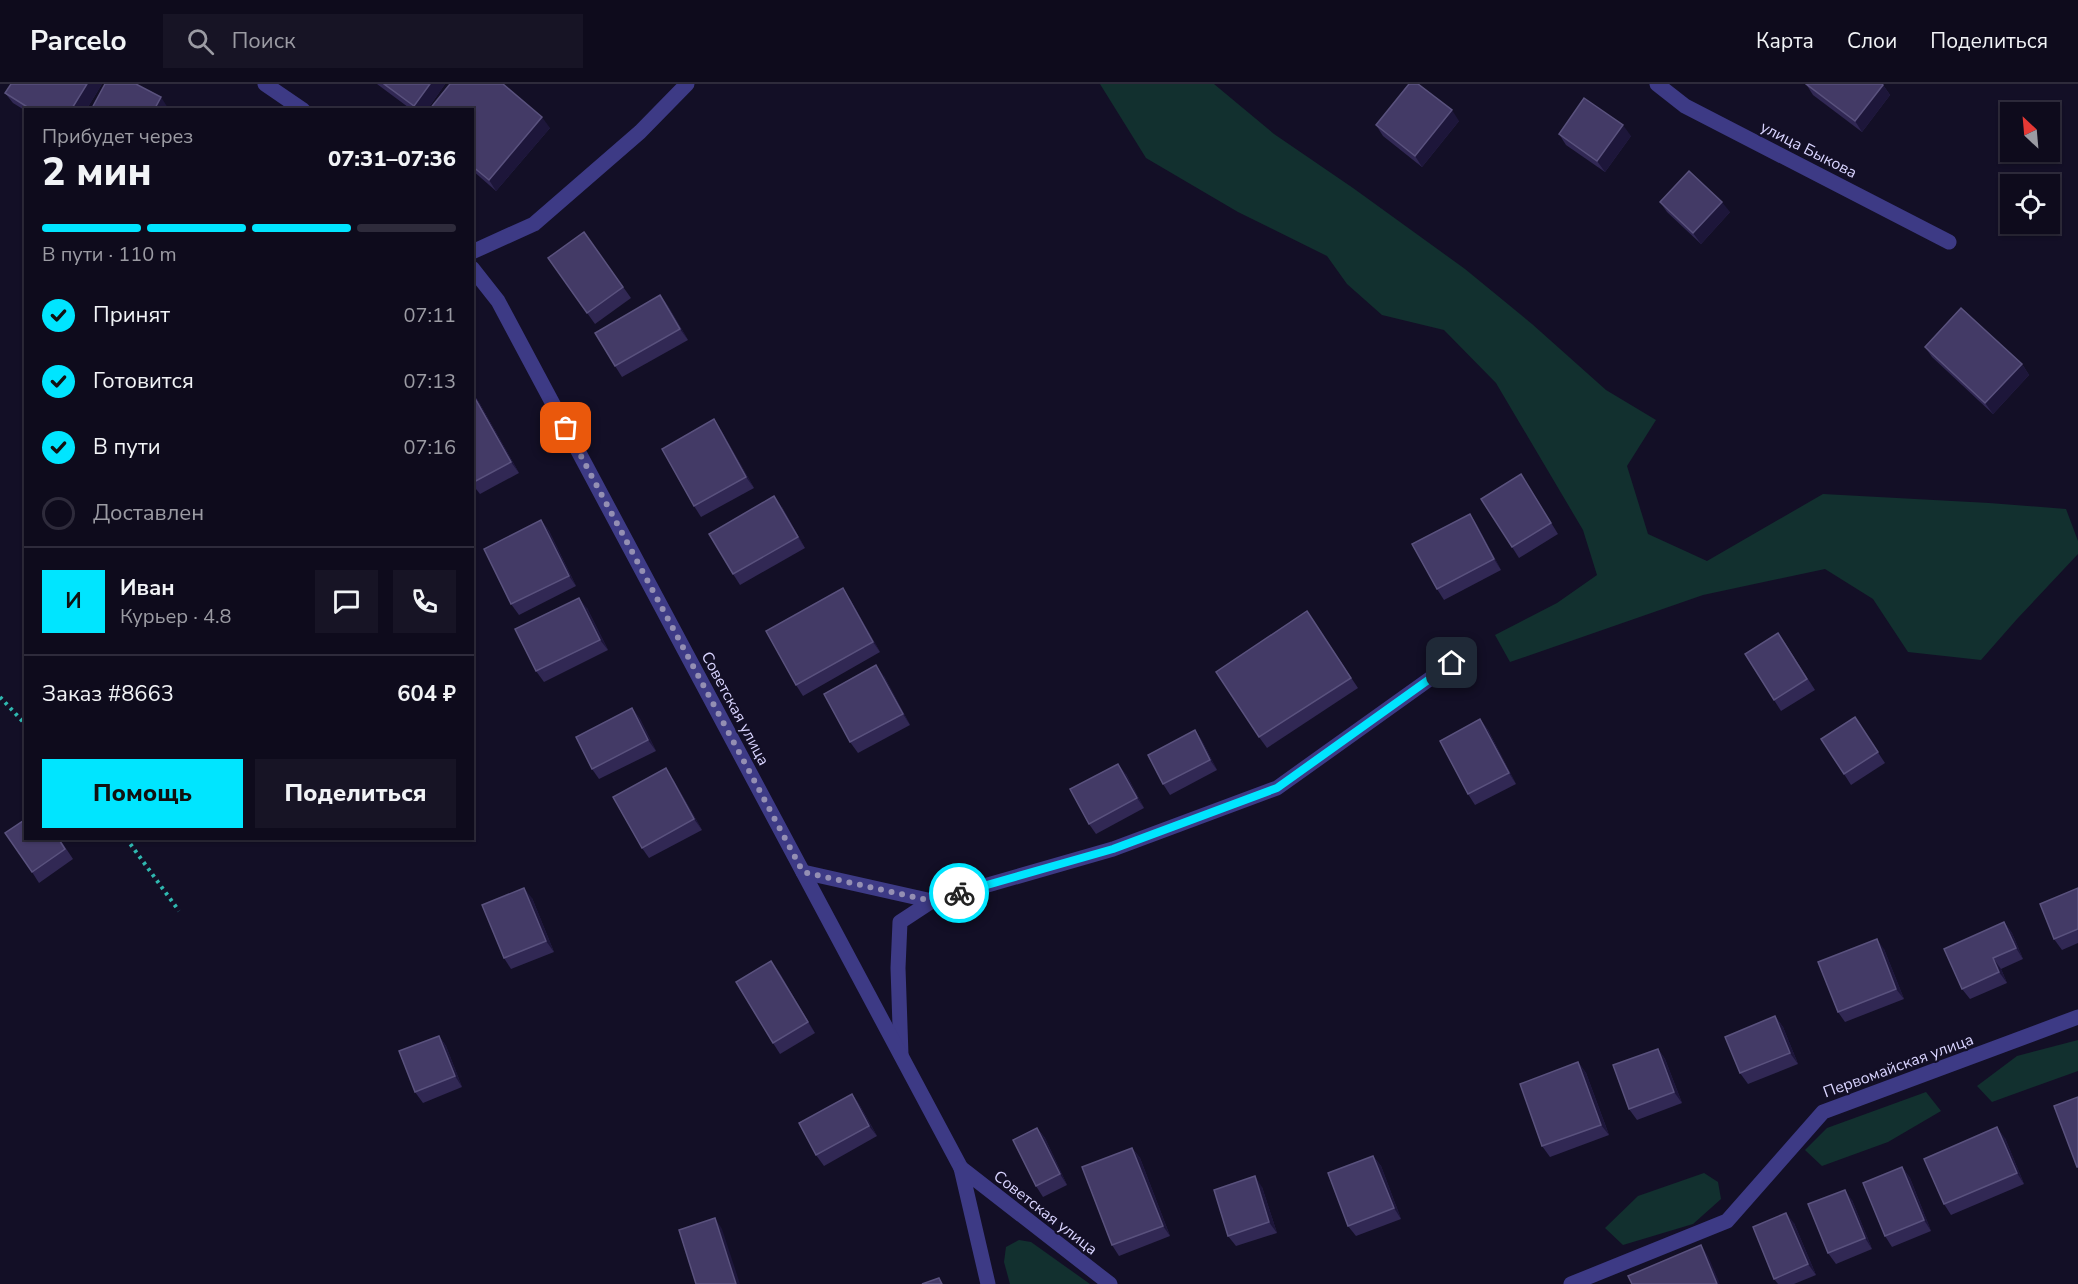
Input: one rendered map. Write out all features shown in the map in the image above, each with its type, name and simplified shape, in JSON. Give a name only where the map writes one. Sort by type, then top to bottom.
[{"type":"street","points":[[265,84],[300,108]]},
{"type":"street","points":[[474,251],[534,224],[640,132],[687,84]]},
{"type":"street","name":"улица Быкова","points":[[1657,84],[1686,106],[1948,242]]},
{"type":"street","name":"Советская улица","points":[[474,271],[498,301],[961,1168],[988,1284]]},
{"type":"street","points":[[901,1055],[898,968],[900,922],[932,901],[1113,849],[1277,788],[1452,663]]},
{"type":"street","points":[[803,872],[932,901]]},
{"type":"street","name":"Первомайская улица","points":[[1571,1284],[1727,1221],[1823,1112],[2078,1017]]},
{"type":"street","name":"Советская улица","points":[[961,1168],[1110,1284]]},
{"type":"path","points":[[0,697],[24,723]]},
{"type":"path","points":[[127,840],[180,911]]},
{"type":"green space","points":[[1100,84],[1214,84],[1274,134],[1465,269],[1532,324],[1606,390],[1656,420],[1627,466],[1648,534],[1707,561],[1823,494],[2066,509],[2078,541],[2078,554],[1981,660],[1908,652],[1873,599],[1825,569],[1703,595],[1510,662],[1495,635],[1557,603],[1597,575],[1583,530],[1496,383],[1444,330],[1382,315],[1347,284],[1327,256],[1238,212],[1146,158]]},
{"type":"green space","points":[[2078,1040],[2078,1071],[1992,1102],[1977,1086],[2017,1056]]},
{"type":"green space","points":[[1926,1092],[1941,1111],[1888,1142],[1822,1166],[1805,1150],[1827,1128]]},
{"type":"green space","points":[[1704,1173],[1718,1182],[1721,1199],[1693,1224],[1623,1245],[1605,1228],[1638,1196]]},
{"type":"green space","points":[[1019,1240],[1031,1242],[1090,1284],[1010,1284],[1004,1262],[1006,1247]]},
{"type":"building","points":[[11,84],[87,84],[72,108],[29,108],[5,93]]},
{"type":"building","points":[[105,84],[136,84],[161,97],[155,108],[92,108]]},
{"type":"building","points":[[384,84],[430,84],[414,106]]},
{"type":"building","points":[[450,84],[503,84],[542,117],[489,180],[474,168],[474,108],[431,108]]},
{"type":"building","points":[[1409,84],[1418,84],[1452,110],[1415,156],[1376,125]]},
{"type":"building","points":[[1806,84],[1882,84],[1883,85],[1855,121]]},
{"type":"building","points":[[1584,98],[1623,125],[1597,161],[1559,134]]},
{"type":"building","points":[[1689,171],[1722,202],[1693,233],[1660,202]]},
{"type":"building","points":[[584,232],[623,287],[587,313],[548,258]]},
{"type":"building","points":[[660,295],[680,329],[615,366],[595,333]]},
{"type":"building","points":[[1961,308],[2022,364],[1985,403],[1925,347]]},
{"type":"building","points":[[474,397],[511,462],[474,482]]},
{"type":"building","points":[[714,419],[746,477],[694,506],[662,449]]},
{"type":"building","points":[[1521,474],[1551,523],[1512,547],[1481,499]]},
{"type":"building","points":[[774,496],[798,537],[733,574],[709,534]]},
{"type":"building","points":[[1470,514],[1494,559],[1437,589],[1412,544]]},
{"type":"building","points":[[541,520],[569,576],[511,604],[484,549]]},
{"type":"building","points":[[843,588],[873,642],[796,685],[766,631]]},
{"type":"building","points":[[579,598],[600,640],[536,671],[515,629]]},
{"type":"building","points":[[1307,611],[1351,678],[1259,737],[1216,672]]},
{"type":"building","points":[[1778,633],[1807,679],[1774,700],[1745,654]]},
{"type":"building","points":[[876,665],[903,714],[850,742],[824,694]]},
{"type":"building","points":[[632,708],[648,740],[592,769],[576,737]]},
{"type":"building","points":[[1855,717],[1878,752],[1844,774],[1821,739]]},
{"type":"building","points":[[1480,719],[1509,773],[1468,794],[1440,741]]},
{"type":"building","points":[[1195,730],[1210,760],[1163,784],[1148,755]]},
{"type":"building","points":[[1118,764],[1137,798],[1089,824],[1070,789]]},
{"type":"building","points":[[666,768],[694,819],[642,848],[613,797]]},
{"type":"building","points":[[24,820],[24,840],[59,840],[65,849],[32,872],[5,833]]},
{"type":"building","points":[[524,888],[546,941],[504,958],[482,905]]},
{"type":"building","points":[[2078,888],[2078,929],[2054,939],[2040,904]]},
{"type":"building","points":[[2004,922],[2016,948],[1993,958],[1999,972],[1962,989],[1944,949]]},
{"type":"building","points":[[1877,939],[1896,989],[1838,1012],[1818,962]]},
{"type":"building","points":[[771,961],[808,1022],[773,1043],[736,982]]},
{"type":"building","points":[[1775,1016],[1790,1053],[1740,1073],[1725,1037]]},
{"type":"building","points":[[439,1036],[455,1076],[415,1092],[399,1051]]},
{"type":"building","points":[[1658,1049],[1674,1092],[1629,1109],[1613,1065]]},
{"type":"building","points":[[1578,1062],[1601,1125],[1542,1146],[1520,1084]]},
{"type":"building","points":[[852,1094],[869,1126],[816,1155],[799,1123]]},
{"type":"building","points":[[2078,1097],[2078,1167],[2077,1167],[2054,1106]]},
{"type":"building","points":[[1997,1127],[2017,1173],[1944,1204],[1924,1159]]},
{"type":"building","points":[[1037,1128],[1060,1174],[1036,1186],[1013,1140]]},
{"type":"building","points":[[1132,1148],[1163,1226],[1112,1245],[1082,1167]]},
{"type":"building","points":[[1373,1156],[1394,1208],[1348,1226],[1328,1173]]},
{"type":"building","points":[[1902,1167],[1924,1220],[1885,1236],[1863,1183]]},
{"type":"building","points":[[1255,1176],[1269,1222],[1228,1236],[1214,1190]]},
{"type":"building","points":[[1845,1190],[1865,1238],[1828,1253],[1808,1204]]},
{"type":"building","points":[[1786,1213],[1808,1264],[1774,1279],[1753,1227]]},
{"type":"building","points":[[715,1218],[736,1284],[696,1284],[679,1230]]},
{"type":"building","points":[[1701,1245],[1717,1284],[1632,1284],[1628,1276]]},
{"type":"building","points":[[939,1278],[942,1284],[922,1284]]},
{"type":"way so far","points":[[566,428],[803,872],[932,901],[959,893]]},
{"type":"route","points":[[959,893],[1113,849],[1277,788],[1452,663]]}]
